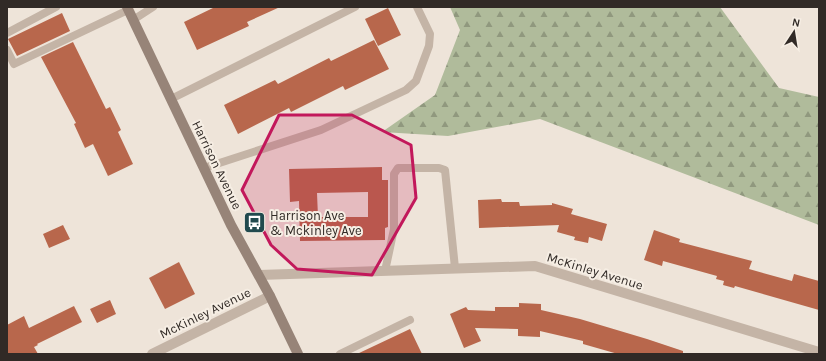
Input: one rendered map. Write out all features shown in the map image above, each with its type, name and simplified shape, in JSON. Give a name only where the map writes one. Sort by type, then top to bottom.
[{"type":"main road","name":"Harrison Avenue","points":[[128,8],[231,225],[270,296],[298,354]]},
{"type":"street","name":"McKinley Avenue","points":[[259,276],[535,266],[819,352]]},
{"type":"street","name":"McKinley Avenue","points":[[152,354],[270,296]]},
{"type":"lane","points":[[7,33],[56,7]]},
{"type":"lane","points":[[133,20],[153,7]]},
{"type":"lane","points":[[171,99],[355,7]]},
{"type":"lane","points":[[204,168],[321,130],[406,90],[416,81],[429,46],[430,34],[417,7]]},
{"type":"lane","points":[[7,50],[14,64],[128,8]]},
{"type":"lane","points":[[385,271],[394,229],[394,174],[398,168],[440,168],[445,170],[455,268]]},
{"type":"lane","points":[[340,354],[410,320]]},
{"type":"highlighted area","points":[[279,115],[352,115],[411,145],[416,198],[372,275],[297,269],[271,245],[242,190]]},
{"type":"green space","points":[[450,7],[720,7],[779,88],[819,97],[819,225],[540,119],[448,136],[382,132],[435,95],[460,30]]},
{"type":"building","points":[[215,7],[280,7],[247,22],[249,26],[197,50],[184,22]]},
{"type":"building","points":[[388,8],[401,35],[378,46],[365,19]]},
{"type":"building","points":[[62,13],[70,31],[17,56],[8,39]]},
{"type":"building","points":[[374,40],[389,69],[345,90],[343,86],[291,112],[289,108],[238,134],[224,105],[275,80],[278,84],[329,58],[331,61]]},
{"type":"building","points":[[73,42],[106,109],[110,107],[121,130],[118,132],[133,164],[108,176],[93,144],[85,148],[74,124],[76,123],[41,57]]},
{"type":"building","points":[[382,167],[382,180],[388,180],[388,227],[385,228],[385,240],[300,241],[299,201],[290,202],[289,169]],"holes":[[[368,192],[368,217],[318,217],[317,193]]]},
{"type":"building","points":[[501,199],[502,202],[519,202],[520,206],[552,205],[552,203],[573,209],[571,214],[607,224],[602,241],[589,237],[588,243],[574,240],[575,237],[557,232],[559,225],[479,228],[478,200]]},
{"type":"building","points":[[63,225],[70,239],[49,248],[43,234]]},
{"type":"building","points":[[654,230],[680,239],[679,242],[752,261],[749,269],[792,281],[794,274],[819,281],[819,310],[735,286],[734,288],[723,285],[724,281],[716,279],[717,276],[663,261],[662,266],[644,260]]},
{"type":"building","points":[[179,262],[195,294],[165,309],[149,278]]},
{"type":"building","points":[[110,300],[116,314],[97,323],[90,309]]},
{"type":"building","points":[[519,303],[541,304],[541,310],[580,319],[647,339],[683,351],[683,354],[618,354],[583,344],[583,341],[540,331],[540,337],[518,336],[518,329],[475,328],[481,341],[464,348],[450,314],[466,307],[468,310],[495,311],[495,307],[519,307]]},
{"type":"building","points":[[74,306],[82,322],[37,344],[38,345],[34,347],[38,354],[7,354],[7,325],[24,316],[29,328]]},
{"type":"building","points":[[410,329],[422,354],[357,354]]},
{"type":"place","name":"Harrison Ave & Mckinley Ave","points":[[255,222]]}]
